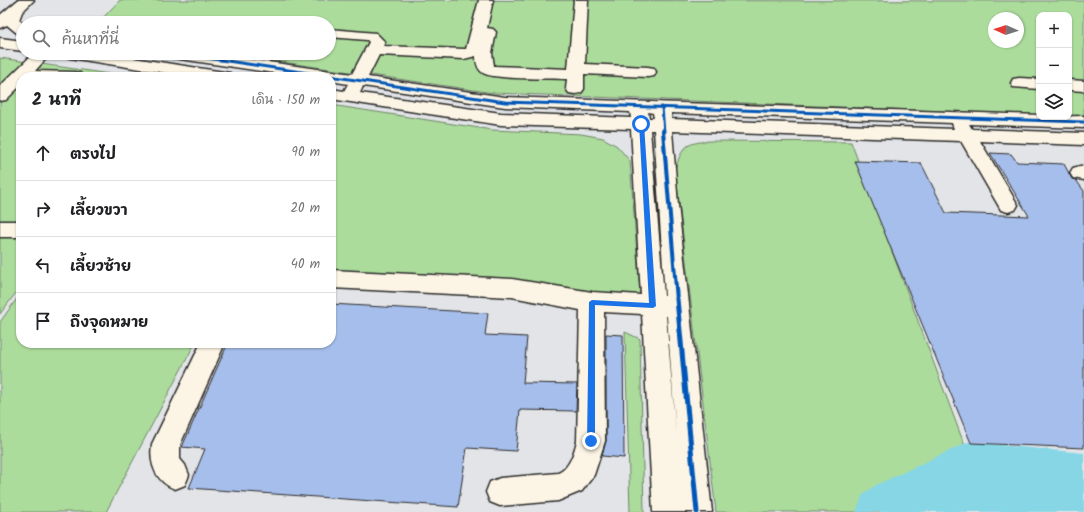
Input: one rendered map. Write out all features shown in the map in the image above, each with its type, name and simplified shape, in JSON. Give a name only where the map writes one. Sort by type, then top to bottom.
[{"type":"street","points":[[373,50],[464,54],[473,52],[486,0]]},
{"type":"street","points":[[495,0],[484,53],[484,64],[488,68],[495,71],[648,72]]},
{"type":"street","points":[[574,114],[581,0]]},
{"type":"street","points":[[0,7],[17,3]]},
{"type":"street","points":[[0,23],[17,3]]},
{"type":"street","points":[[16,25],[11,21],[17,3]]},
{"type":"street","points":[[0,28],[16,30]]},
{"type":"street","points":[[336,33],[371,36],[376,38],[377,42],[349,97]]},
{"type":"street","points":[[0,43],[16,45]]},
{"type":"street","points":[[23,72],[36,60]]},
{"type":"street","points":[[115,60],[192,72]]},
{"type":"street","points":[[219,60],[298,72]]},
{"type":"street","points":[[336,78],[505,102],[574,114]]},
{"type":"street","points":[[0,96],[16,79]]},
{"type":"street","points":[[1018,83],[1036,84]]},
{"type":"street","points":[[1072,85],[1084,86]]},
{"type":"street","points":[[336,95],[501,119],[574,114],[651,116],[955,117],[1084,122]]},
{"type":"street","points":[[651,116],[966,134],[1084,139]]},
{"type":"street","points":[[651,116],[653,306],[668,512]]},
{"type":"street","points":[[651,116],[668,205],[697,512]]},
{"type":"street","points":[[955,117],[1008,205]]},
{"type":"street","points":[[0,229],[16,229]]},
{"type":"street","points":[[336,279],[512,288],[592,302],[678,307]]},
{"type":"street","points":[[500,492],[558,488],[572,482],[584,466],[591,441],[592,302]]},
{"type":"street","points":[[175,475],[167,468],[164,455],[166,444],[211,348]]},
{"type":"green space","points":[[120,0],[1084,1],[1084,116],[1072,116],[1072,12],[1036,12],[1036,115],[494,93],[268,60],[336,60],[336,16],[105,16]]},
{"type":"green space","points":[[0,58],[96,72],[16,72],[16,293],[0,314]]},
{"type":"green space","points":[[336,106],[492,130],[581,134],[603,138],[617,146],[630,161],[640,295],[336,282]]},
{"type":"green space","points":[[710,141],[851,142],[967,452],[938,482],[893,502],[881,512],[716,512],[675,169],[680,155],[686,147],[695,143]]},
{"type":"green space","points":[[16,300],[16,348],[192,348],[106,512],[0,512],[0,322]]},
{"type":"green space","points":[[625,332],[640,339],[644,512],[630,512]]},
{"type":"building","points":[[990,153],[1011,154],[1017,162],[1064,164],[1072,179],[1076,180],[1084,191],[1084,448],[971,443],[855,161],[921,163],[946,213],[1029,216]]},
{"type":"building","points":[[336,304],[488,313],[485,335],[527,337],[523,383],[577,384],[576,411],[520,410],[516,451],[467,448],[458,507],[189,488],[205,449],[182,447],[226,348],[336,348]]},
{"type":"building","points":[[606,334],[623,335],[624,458],[602,456],[606,441]]},
{"type":"waterway","points":[[881,512],[893,502],[968,466],[1084,477]]},
{"type":"waterway","points":[[953,512],[971,499],[1084,510]]},
{"type":"cycle path","points":[[220,60],[302,72]]},
{"type":"cycle path","points":[[336,77],[505,102],[1084,122]]},
{"type":"cycle path","points":[[662,107],[668,205],[697,512]]},
{"type":"route","points":[[591,441],[592,302],[653,306],[641,124]]}]
